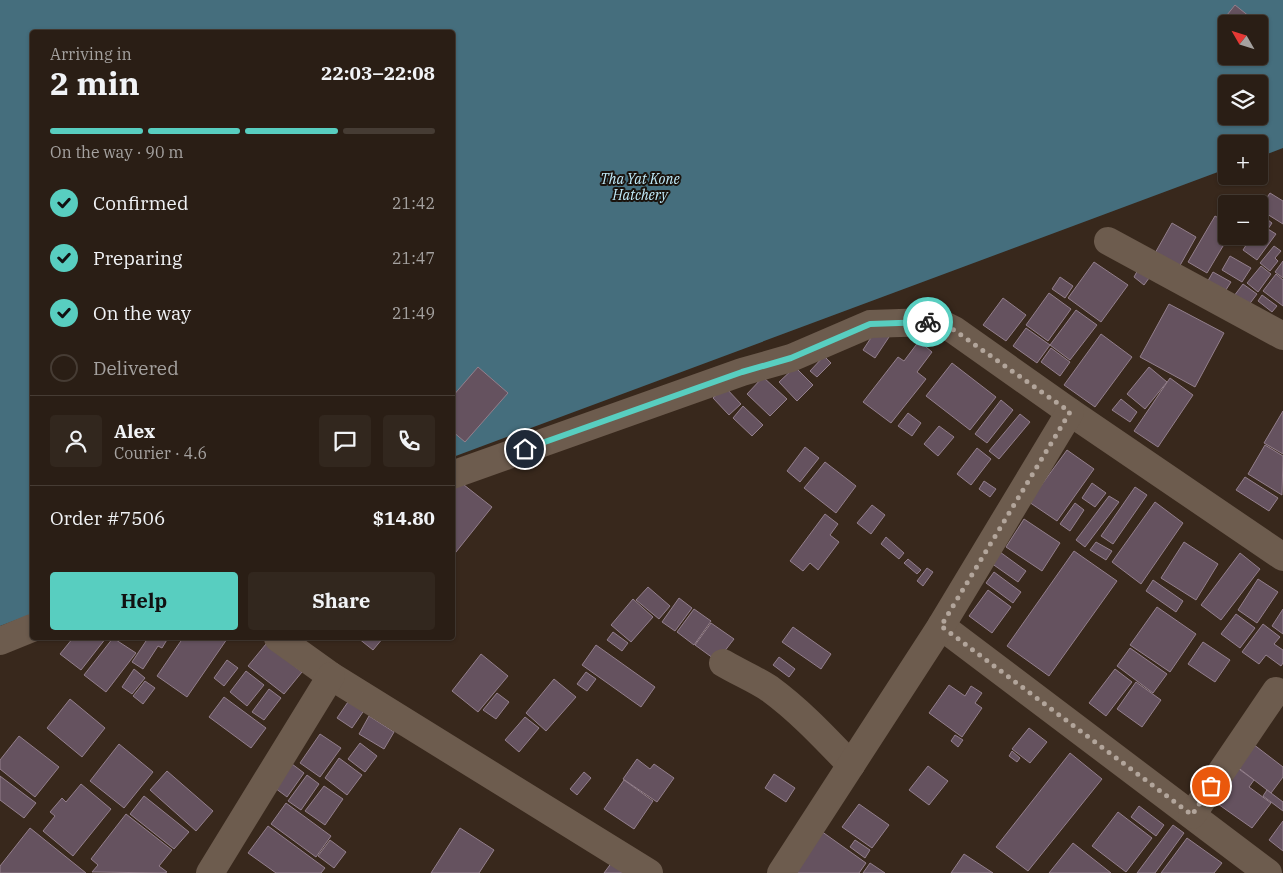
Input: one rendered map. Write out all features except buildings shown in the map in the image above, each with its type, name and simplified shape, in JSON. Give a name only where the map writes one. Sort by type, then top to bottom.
[{"type":"street","points":[[1108,241],[1283,336]]},
{"type":"street","points":[[455,474],[742,372],[791,358],[870,324],[940,323],[954,330],[1070,412],[1283,557]]},
{"type":"street","points":[[781,873],[941,626],[1070,412]]},
{"type":"street","points":[[941,626],[1268,873]]},
{"type":"street","points":[[0,641],[30,629]]},
{"type":"street","points":[[281,640],[331,676],[650,873]]},
{"type":"street","points":[[723,663],[768,688],[792,707],[812,724],[851,765]]},
{"type":"street","points":[[210,873],[331,676]]},
{"type":"street","points":[[1192,815],[1276,691]]},
{"type":"water","name":"Tha Yat Kone Hatchery","points":[[0,0],[1283,0],[1283,148],[1268,154],[1268,135],[1218,135],[1218,172],[455,456],[455,30],[30,30],[30,615],[0,626]]},
{"type":"way so far","points":[[928,322],[940,323],[954,330],[1070,412],[941,626],[1192,815],[1211,786]]},
{"type":"route","points":[[525,449],[742,372],[791,358],[870,324],[928,322]]}]
